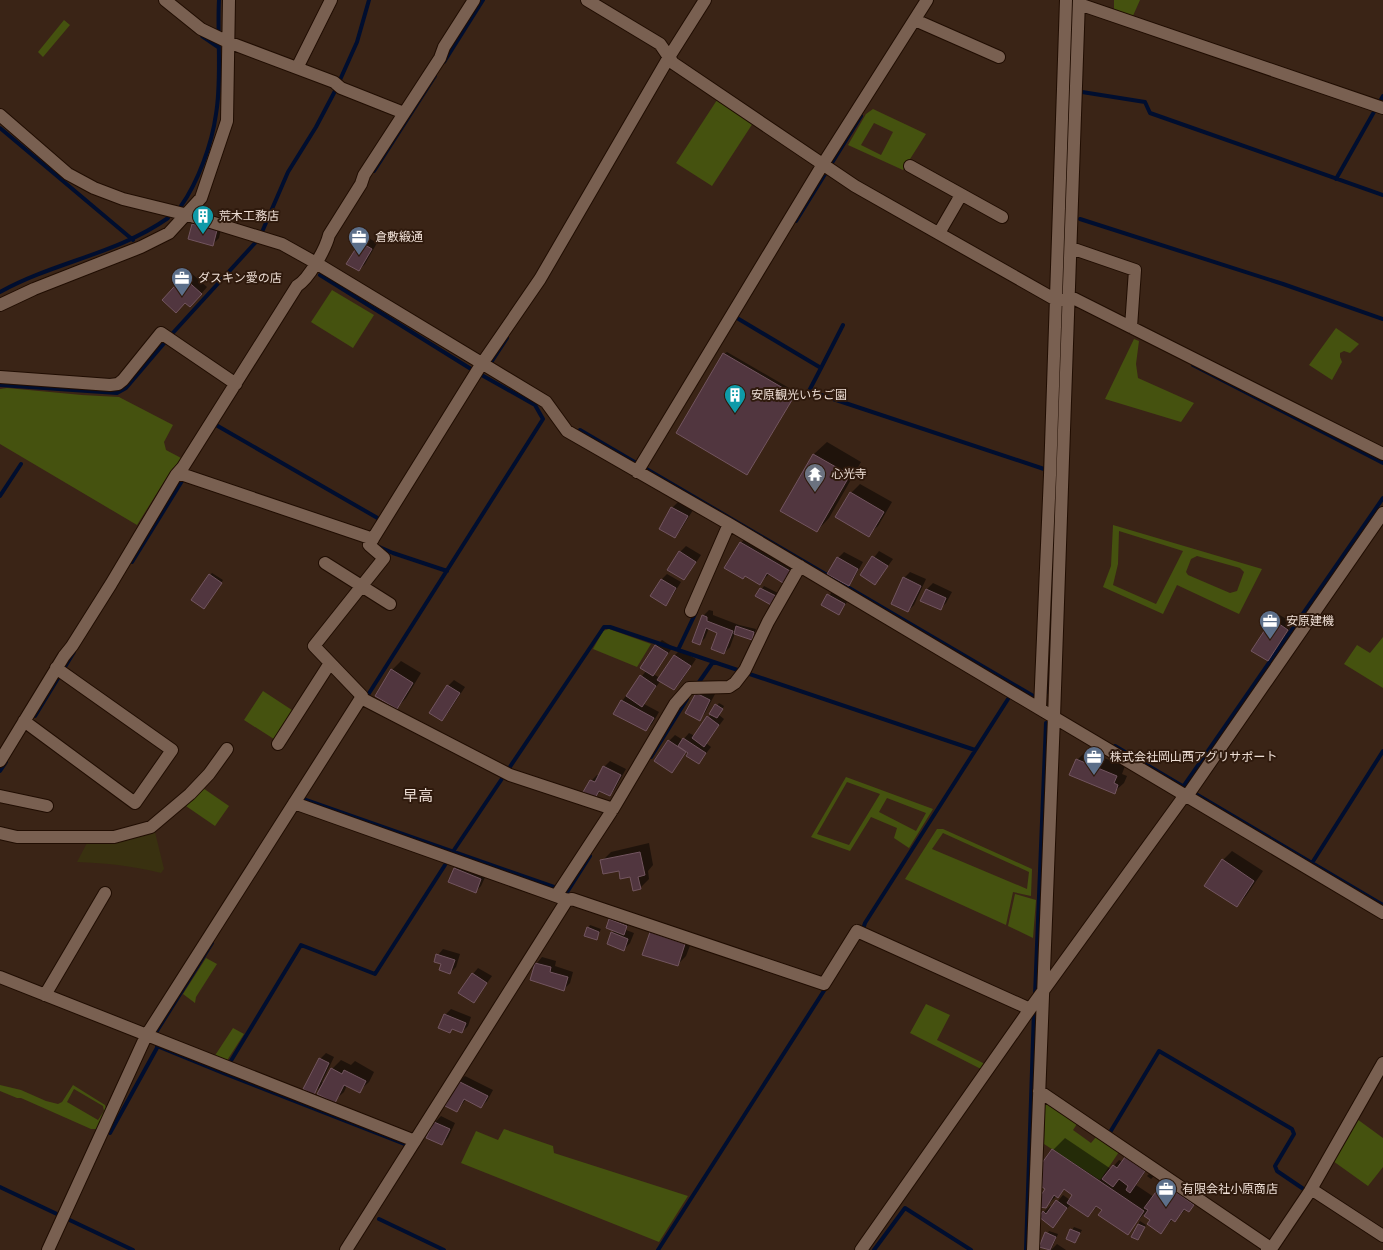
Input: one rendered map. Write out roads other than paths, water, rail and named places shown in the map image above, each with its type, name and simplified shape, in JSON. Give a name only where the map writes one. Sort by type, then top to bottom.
[{"type":"street","points":[[165,0],[200,29],[404,113]]},
{"type":"street","points":[[0,305],[34,289],[98,265],[169,234],[188,215],[201,198],[227,121],[221,38],[229,0]]},
{"type":"street","points":[[298,68],[332,0]]},
{"type":"street","points":[[0,761],[178,473],[298,286],[303,283],[316,263],[327,243],[328,235],[440,58],[444,47],[474,0]]},
{"type":"street","points":[[587,0],[660,44],[671,60],[854,186],[1062,301],[1131,327],[1383,454]]},
{"type":"street","points":[[613,810],[507,774],[364,700],[314,646],[384,558],[369,545],[478,369],[540,279],[671,60],[704,0]]},
{"type":"street","points":[[640,467],[827,167],[927,0]]},
{"type":"street","points":[[1033,1250],[1039,1091],[1036,1002],[1054,717],[1066,0]]},
{"type":"street","points":[[1040,708],[1051,472],[1062,301],[1070,248],[1079,2],[1379,106]]},
{"type":"street","points":[[915,20],[999,57]]},
{"type":"street","points":[[0,116],[68,174],[94,188],[123,199],[188,215],[282,244],[316,263],[478,369],[546,402],[567,431],[640,467],[729,524],[1054,717],[1188,793],[1383,913]]},
{"type":"street","points":[[910,166],[1002,217]]},
{"type":"street","points":[[939,233],[961,195]]},
{"type":"street","points":[[1070,248],[1134,270],[1131,327]]},
{"type":"street","points":[[0,377],[118,384],[161,333],[236,384]]},
{"type":"street","points":[[178,473],[373,539]]},
{"type":"street","points":[[861,1250],[1036,1002],[1188,793],[1383,513]]},
{"type":"street","points":[[691,611],[729,524]]},
{"type":"street","points":[[325,564],[390,604]]},
{"type":"street","points":[[346,1250],[411,1139],[562,898],[675,704],[689,688],[729,687],[735,683],[744,672],[768,622],[800,566]]},
{"type":"street","points":[[278,744],[330,663]]},
{"type":"street","points":[[24,721],[135,803],[172,750],[56,668]]},
{"type":"street","points":[[48,1250],[148,1039],[364,700]]},
{"type":"street","points":[[0,833],[17,837],[114,838],[151,827],[190,794],[209,774],[226,749]]},
{"type":"street","points":[[0,796],[47,806]]},
{"type":"street","points":[[298,805],[562,898],[572,899],[824,984],[857,931],[1036,1002]]},
{"type":"street","points":[[45,995],[105,893]]},
{"type":"street","points":[[0,977],[148,1039],[411,1139]]},
{"type":"street","points":[[1039,1091],[1268,1249],[1273,1246],[1309,1192],[1383,1062]]},
{"type":"street","points":[[1309,1192],[1383,1236]]},
{"type":"waterway","points":[[181,206],[193,186],[208,150],[214,126],[219,87],[219,0]]},
{"type":"waterway","points":[[262,232],[288,172],[316,127],[335,91],[357,42],[369,0]]},
{"type":"waterway","points":[[444,62],[483,0]]},
{"type":"waterway","points":[[202,36],[218,47]]},
{"type":"waterway","points":[[374,171],[435,76]]},
{"type":"waterway","points":[[1082,92],[1145,102],[1150,113],[1383,195]]},
{"type":"waterway","points":[[1336,179],[1383,96]]},
{"type":"waterway","points":[[796,221],[861,116]]},
{"type":"waterway","points":[[0,128],[133,240]]},
{"type":"waterway","points":[[0,292],[42,273],[128,241],[168,218]]},
{"type":"waterway","points":[[1080,219],[1283,284],[1383,319]]},
{"type":"waterway","points":[[171,335],[255,243]]},
{"type":"waterway","points":[[320,275],[471,369],[535,405],[543,419],[366,698]]},
{"type":"waterway","points":[[737,318],[821,368],[809,391],[1047,470]]},
{"type":"waterway","points":[[821,368],[843,325]]},
{"type":"waterway","points":[[492,361],[507,338]]},
{"type":"waterway","points":[[0,385],[117,393],[126,388],[166,341]]},
{"type":"waterway","points":[[1193,365],[1383,463]]},
{"type":"waterway","points":[[216,425],[381,520]]},
{"type":"waterway","points":[[580,430],[1035,697]]},
{"type":"waterway","points":[[0,496],[21,464]]},
{"type":"waterway","points":[[132,562],[182,481]]},
{"type":"waterway","points":[[1047,692],[1056,492]]},
{"type":"waterway","points":[[1183,787],[1383,498]]},
{"type":"waterway","points":[[377,546],[447,571]]},
{"type":"waterway","points":[[678,650],[696,612]]},
{"type":"waterway","points":[[452,853],[604,627],[610,627],[975,750]]},
{"type":"waterway","points":[[35,716],[74,652]]},
{"type":"waterway","points":[[697,685],[713,662]]},
{"type":"waterway","points":[[651,757],[687,699]]},
{"type":"waterway","points":[[862,932],[865,923],[1008,699]]},
{"type":"waterway","points":[[1035,995],[1046,723]]},
{"type":"waterway","points":[[1115,746],[1383,905]]},
{"type":"waterway","points":[[1312,863],[1383,751]]},
{"type":"waterway","points":[[0,771],[6,762]]},
{"type":"waterway","points":[[303,799],[554,887]]},
{"type":"waterway","points":[[564,897],[590,856]]},
{"type":"waterway","points":[[229,1064],[301,945],[375,974],[445,865]]},
{"type":"waterway","points":[[155,1034],[212,943]]},
{"type":"waterway","points":[[658,1250],[827,986]]},
{"type":"waterway","points":[[1026,1250],[1034,1010]]},
{"type":"waterway","points":[[157,1046],[407,1145]]},
{"type":"waterway","points":[[110,1133],[158,1046]]},
{"type":"waterway","points":[[1109,1134],[1159,1051],[1292,1129],[1294,1134],[1275,1166],[1277,1171],[1305,1190]]},
{"type":"waterway","points":[[0,1187],[133,1250]]},
{"type":"waterway","points":[[874,1250],[905,1208],[971,1250]]},
{"type":"waterway","points":[[379,1219],[444,1250]]},
{"type":"place","name":"荒木工務店","points":[[203,235]]},
{"type":"place","name":"倉敷緞通","points":[[359,256]]},
{"type":"place","name":"ダスキン愛の店","points":[[182,297]]},
{"type":"place","name":"安原観光いちご園","points":[[735,414]]},
{"type":"place","name":"心光寺","points":[[815,493]]},
{"type":"place","name":"安原建機","points":[[1270,640]]},
{"type":"place","name":"株式会社岡山西アグリサポート","points":[[1094,776]]},
{"type":"place","name":"有限会社小原商店","points":[[1166,1208]]},
{"type":"district","name":"早高","points":[[418,795]]}]
